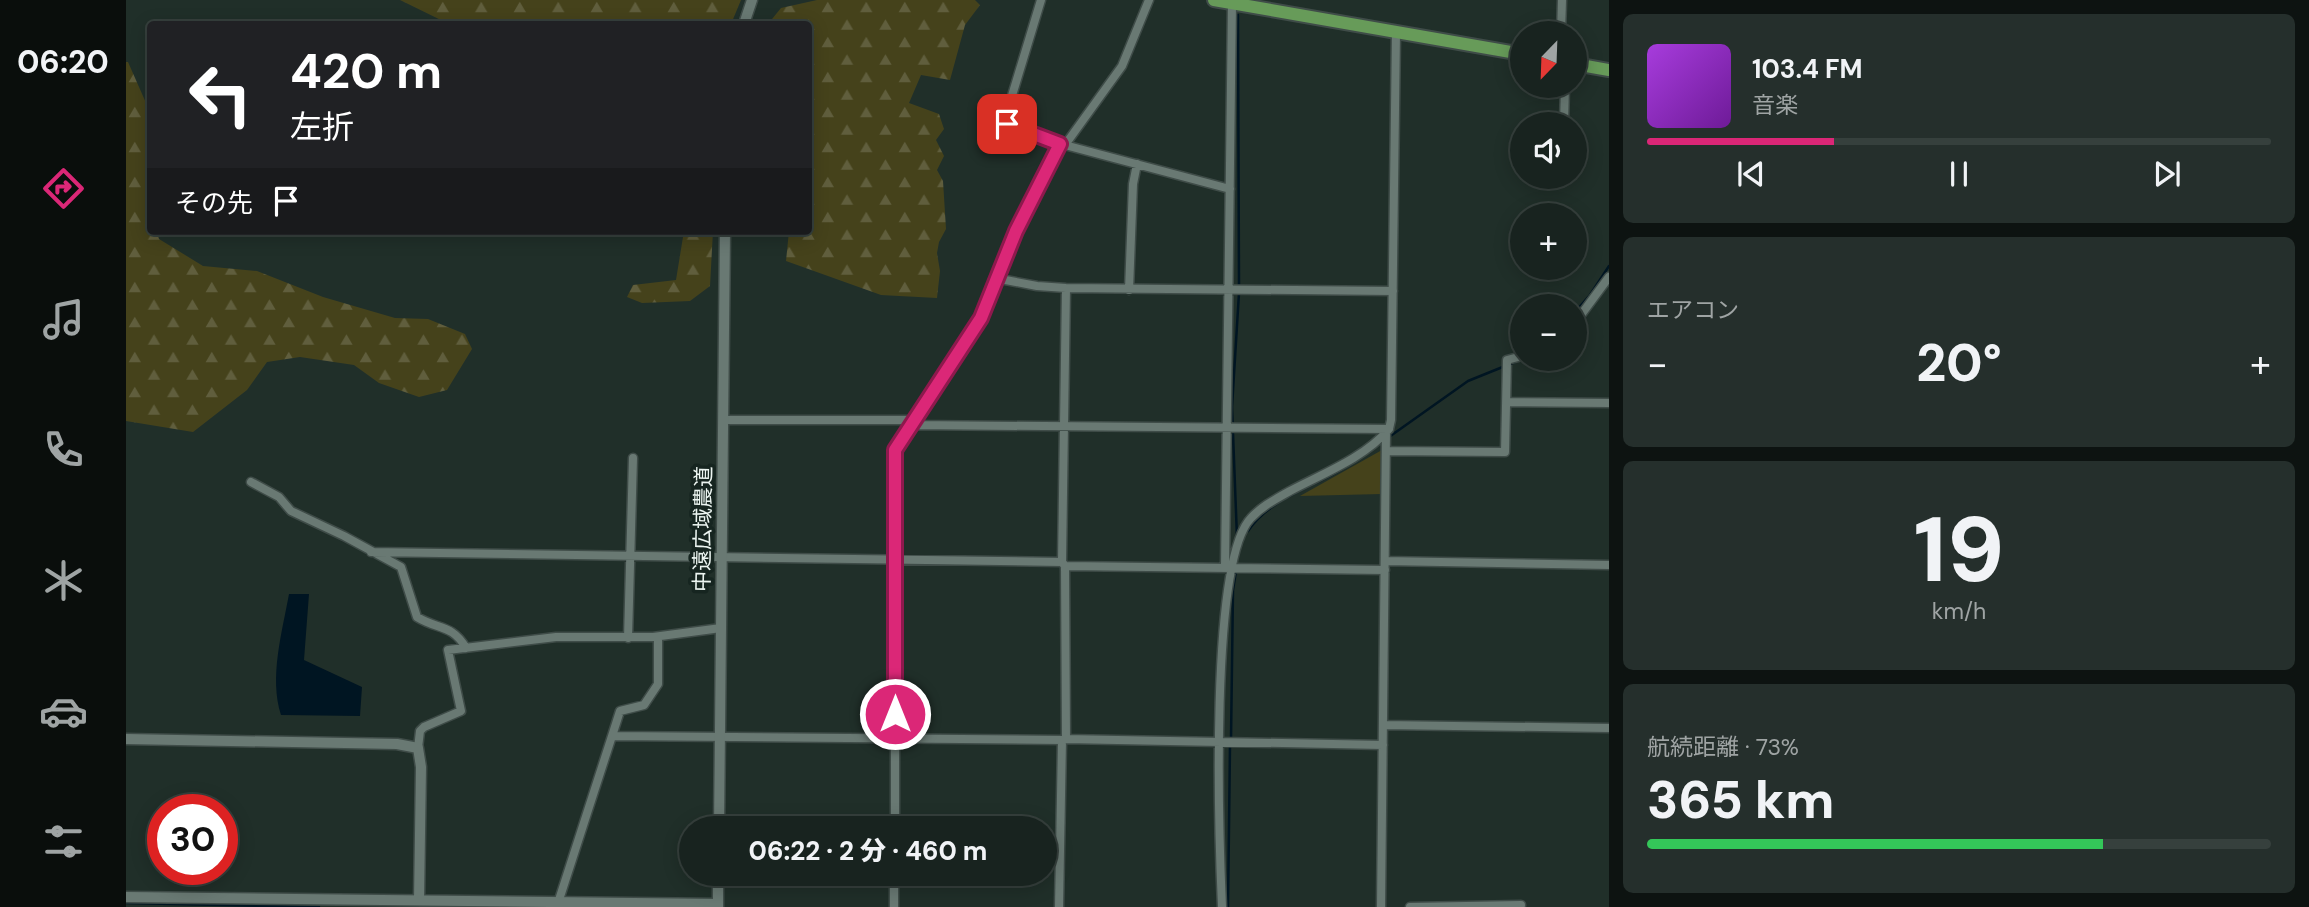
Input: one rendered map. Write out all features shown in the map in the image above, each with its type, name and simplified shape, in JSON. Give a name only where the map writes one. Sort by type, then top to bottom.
[{"type":"main road","points":[[1214,0],[1510,52]]},
{"type":"main road","points":[[1587,66],[1609,70]]},
{"type":"street","points":[[745,21],[752,0]]},
{"type":"street","points":[[1041,0],[1004,122],[1063,144],[1230,188]]},
{"type":"street","points":[[894,816],[895,450],[981,318],[1016,231],[1063,144],[1122,66],[1149,0]]},
{"type":"street","points":[[1561,21],[1562,0]]},
{"type":"street","points":[[1222,907],[1218,819],[1219,744],[1229,567],[1230,188],[1240,3]]},
{"type":"street","points":[[1381,907],[1386,451],[1387,430],[1391,420],[1396,32]]},
{"type":"street","points":[[1129,290],[1133,184],[1137,164]]},
{"type":"street","name":"中遠広域農道","points":[[719,816],[725,235]]},
{"type":"street","points":[[1587,307],[1609,277]]},
{"type":"street","points":[[995,278],[1037,286],[1129,290],[1394,290]]},
{"type":"street","points":[[1059,907],[1064,740],[1066,288]]},
{"type":"street","points":[[1386,451],[1505,452],[1507,360],[1510,359]]},
{"type":"street","points":[[1506,402],[1609,403]]},
{"type":"street","points":[[725,420],[1387,430]]},
{"type":"street","points":[[1229,567],[1244,526],[1259,509],[1352,458],[1387,430]]},
{"type":"street","points":[[628,638],[633,458]]},
{"type":"street","points":[[251,482],[279,497],[291,511],[401,567],[417,617],[448,628],[459,635],[466,648]]},
{"type":"street","points":[[372,552],[895,558],[1229,567],[1609,565]]},
{"type":"street","points":[[419,904],[420,732],[424,727],[461,711],[448,650],[556,637],[658,637],[721,628]]},
{"type":"street","points":[[558,903],[620,711],[643,705],[658,684],[658,637]]},
{"type":"street","points":[[1383,725],[1609,728]]},
{"type":"street","points":[[612,736],[1383,745]]},
{"type":"street","points":[[126,739],[397,744],[418,748]]},
{"type":"street","points":[[126,897],[419,904],[718,906],[718,886]]},
{"type":"street","points":[[894,886],[894,907]]},
{"type":"street","points":[[1410,907],[1521,905]]},
{"type":"green space","points":[[400,0],[741,0],[732,21],[443,21]]},
{"type":"green space","points":[[817,0],[975,0],[980,5],[965,25],[950,80],[921,75],[909,103],[939,114],[944,129],[936,140],[944,156],[937,170],[943,181],[946,229],[937,253],[940,271],[937,298],[881,295],[786,261],[789,235],[812,235],[812,21],[770,21],[781,8]]},
{"type":"green space","points":[[128,62],[147,105],[147,235],[158,235],[159,239],[203,266],[257,271],[323,297],[395,318],[428,319],[465,334],[472,349],[447,390],[419,397],[379,383],[354,365],[300,357],[267,362],[247,390],[193,432],[126,421]]},
{"type":"green space","points":[[683,235],[713,235],[710,286],[690,301],[642,303],[627,297],[633,285],[676,280]]},
{"type":"green space","points":[[1382,450],[1382,494],[1300,496]]},
{"type":"water","points":[[289,594],[309,594],[304,660],[362,687],[360,716],[281,715],[276,670]]},
{"type":"waterway","points":[[1238,15],[1239,287]]},
{"type":"waterway","points":[[1587,298],[1609,266]]},
{"type":"waterway","points":[[1237,538],[1232,407],[1239,293]]},
{"type":"waterway","points":[[1389,437],[1468,381],[1510,364]]},
{"type":"waterway","points":[[1248,531],[1258,519],[1282,500],[1352,463]]},
{"type":"waterway","points":[[1231,739],[1233,590],[1236,571]]},
{"type":"waterway","points":[[1228,907],[1230,745]]},
{"type":"waterway","points":[[126,903],[319,907]]},
{"type":"route","points":[[895,714],[895,450],[981,318],[1016,231],[1060,144],[1007,124]]}]
